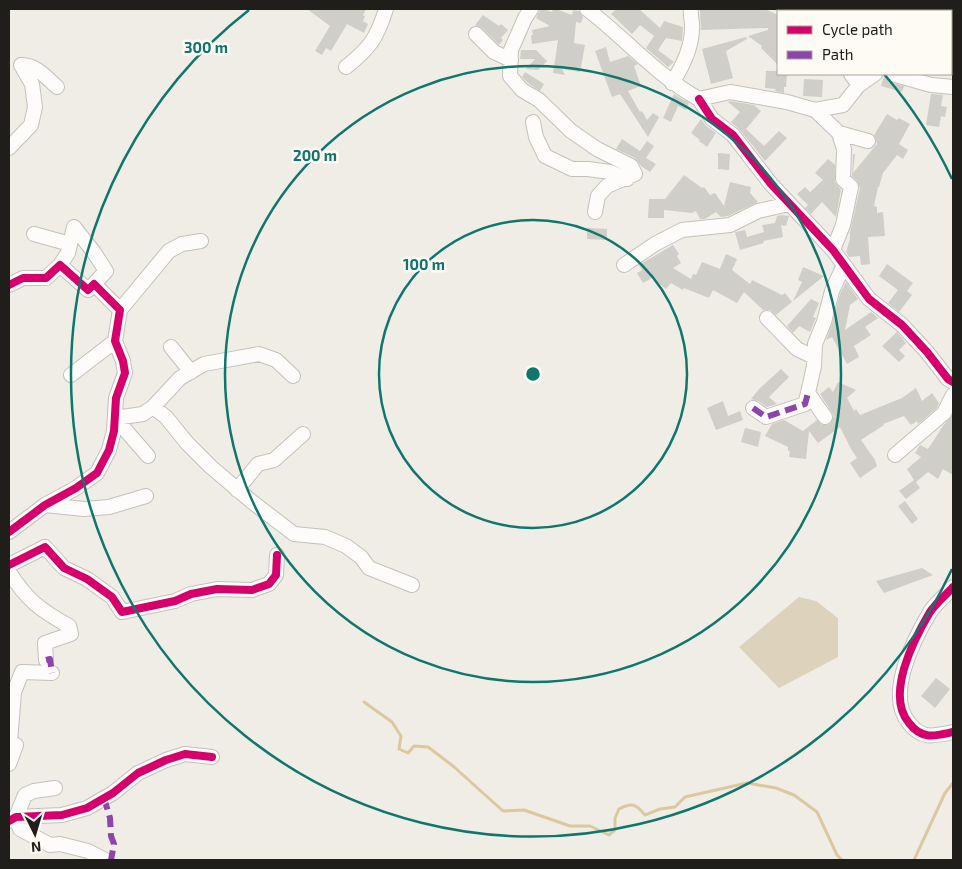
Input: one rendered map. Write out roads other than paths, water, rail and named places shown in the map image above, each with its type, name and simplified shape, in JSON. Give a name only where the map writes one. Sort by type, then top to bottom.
[{"type":"street","points":[[346,67],[364,52],[379,30],[386,9]]},
{"type":"street","points":[[531,9],[512,50],[510,76],[522,90],[539,100],[577,136],[597,149],[631,166],[635,174],[627,179],[606,186],[598,196],[595,212]]},
{"type":"street","points":[[587,9],[607,24],[672,83],[699,99],[712,119],[733,135],[771,184],[833,250],[869,299],[902,326],[927,352],[948,379],[953,382]]},
{"type":"street","points":[[672,83],[684,63],[690,43],[691,9]]},
{"type":"street","points":[[476,34],[494,52],[511,60]]},
{"type":"street","points":[[9,148],[31,124],[35,107],[32,84],[21,65],[25,64],[39,71],[57,87]]},
{"type":"street","points":[[699,99],[730,92],[787,102],[815,110],[843,105],[855,79],[871,75]]},
{"type":"street","points":[[896,75],[931,85],[953,87]]},
{"type":"street","points":[[815,110],[839,133],[868,141]]},
{"type":"street","points":[[533,122],[536,137],[545,156],[572,169],[610,172],[627,179]]},
{"type":"street","points":[[833,250],[843,225],[851,187],[844,179],[844,149],[839,133]]},
{"type":"street","points":[[624,265],[655,244],[682,230],[730,225],[758,211],[789,204]]},
{"type":"street","points":[[9,285],[23,278],[46,278],[60,265],[68,253],[74,227],[106,271],[88,290],[60,265]]},
{"type":"street","points":[[34,234],[70,244]]},
{"type":"street","points":[[9,532],[46,505],[98,474],[109,450],[114,431],[116,398],[125,373],[123,361],[115,341],[120,310],[169,251],[182,244],[202,241]]},
{"type":"street","points":[[753,408],[766,416],[805,404],[814,366],[815,344],[824,322],[832,291],[844,266]]},
{"type":"street","points":[[94,284],[120,310]]},
{"type":"street","points":[[766,318],[797,349],[814,357]]},
{"type":"street","points":[[71,375],[115,341]]},
{"type":"street","points":[[172,347],[191,372]]},
{"type":"street","points":[[115,418],[143,414],[154,407],[180,378],[204,364],[259,354],[276,360],[293,376]]},
{"type":"street","points":[[808,393],[824,416]]},
{"type":"street","points":[[895,455],[944,413],[953,395]]},
{"type":"street","points":[[154,407],[166,417],[187,443],[211,467],[237,490],[294,534],[324,537],[346,546],[361,557],[369,568],[412,585]]},
{"type":"street","points":[[115,418],[148,456]]},
{"type":"street","points":[[237,490],[258,464],[274,460],[303,434]]},
{"type":"street","points":[[46,505],[84,509],[110,507],[146,496]]},
{"type":"street","points":[[9,565],[45,548],[64,568],[86,579],[112,596],[122,612],[175,601],[191,594],[217,589],[252,590],[269,584],[276,575],[277,555]]},
{"type":"street","points":[[9,572],[19,588],[35,606],[69,626],[71,634],[44,643],[46,660]]},
{"type":"street","points":[[953,586],[931,611],[908,655],[899,692],[902,715],[914,730],[932,737],[953,732]]},
{"type":"street","points":[[9,764],[16,745],[10,742],[11,692],[22,672],[52,673]]},
{"type":"street","points":[[12,819],[62,815],[87,808],[113,793],[138,773],[166,760],[185,754],[212,757]]},
{"type":"street","points":[[12,819],[24,795],[34,791],[55,788]]},
{"type":"street","points":[[12,819],[20,829],[50,844],[60,844],[88,851],[105,860]]},
{"type":"waterway","points":[[364,702],[392,722],[401,736],[399,749],[408,753],[414,746],[428,747],[453,766],[503,811],[524,810],[570,826],[590,826],[609,835],[615,830],[615,818],[619,809],[623,807],[634,805],[645,815],[660,809],[675,807],[685,797],[747,783],[776,788],[794,795],[817,812],[837,855],[842,860]]},
{"type":"waterway","points":[[914,860],[945,793],[953,783]]}]
